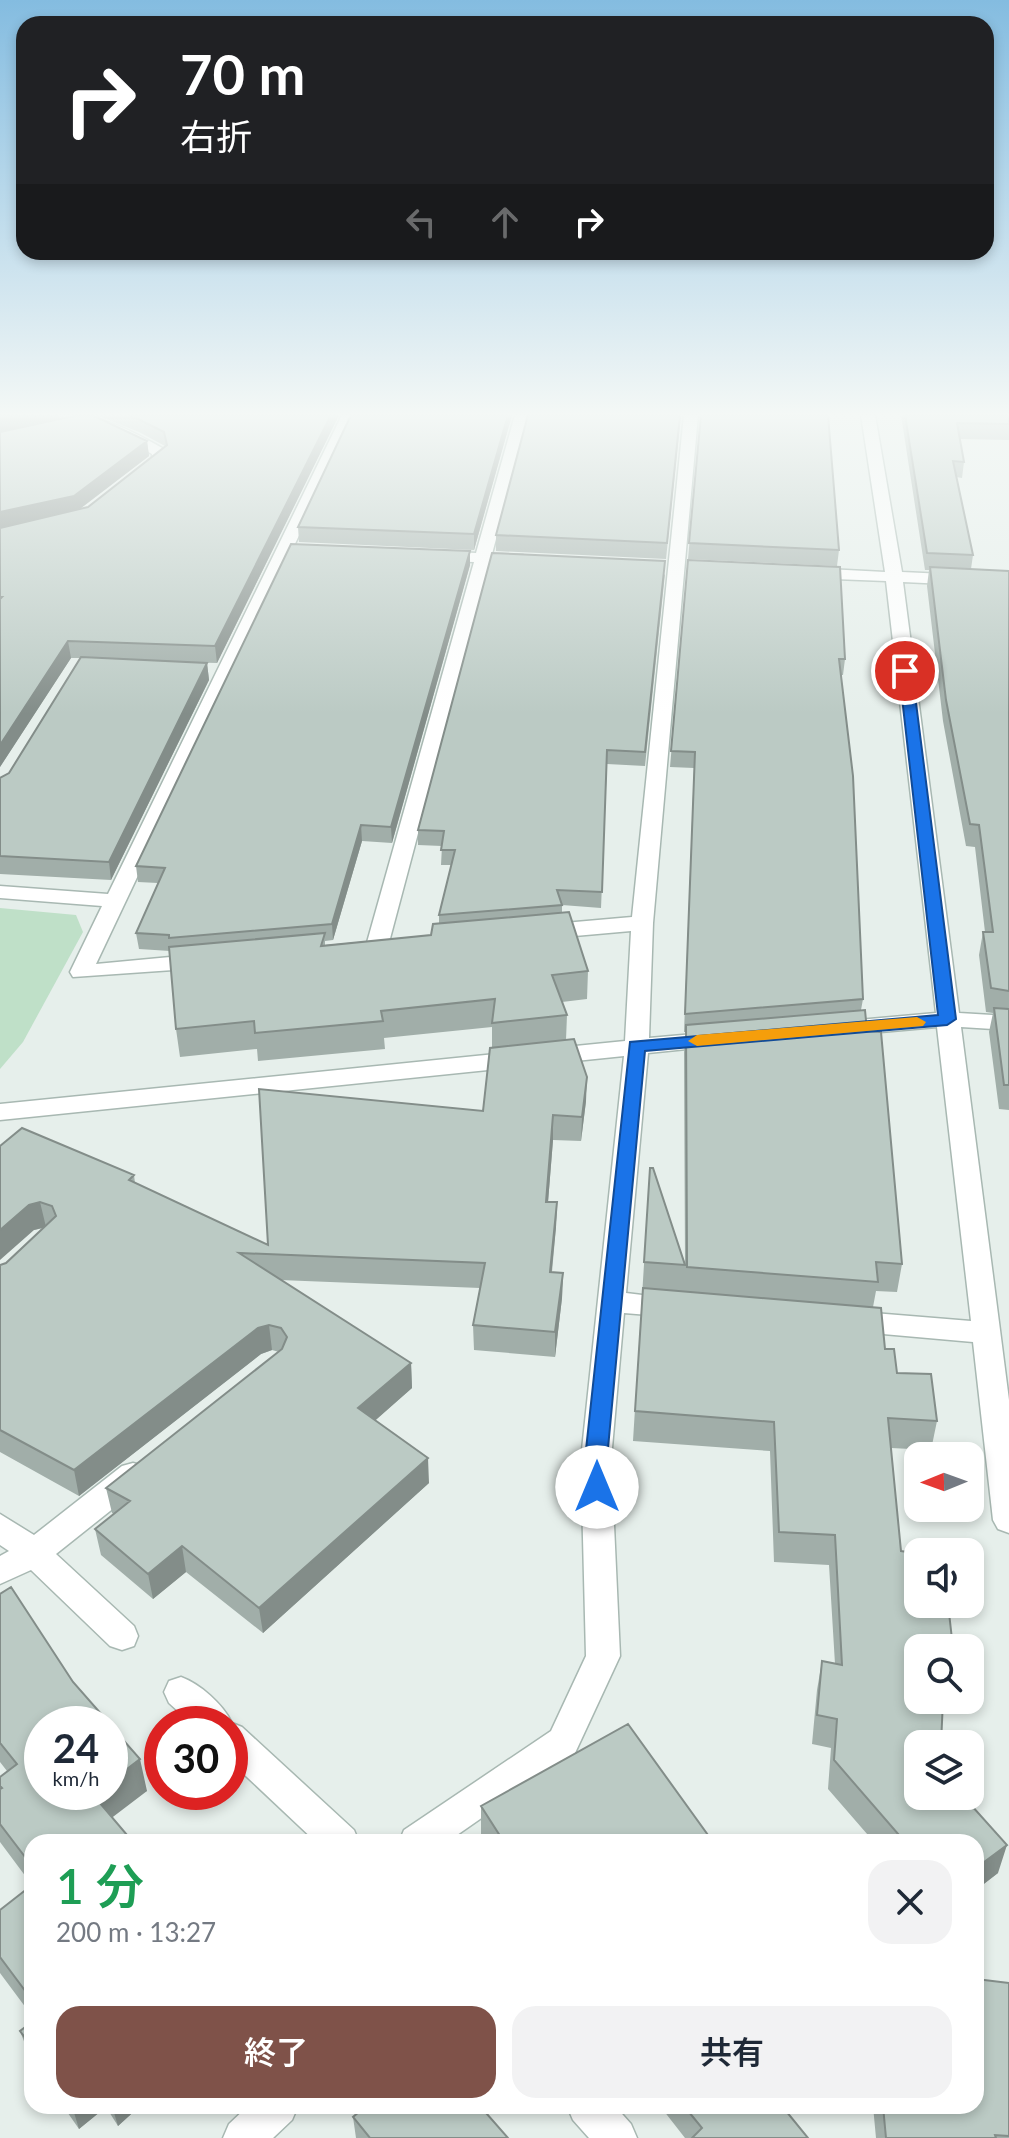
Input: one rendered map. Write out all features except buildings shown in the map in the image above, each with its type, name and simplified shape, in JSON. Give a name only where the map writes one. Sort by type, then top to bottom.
[{"type":"street","points":[[221,960],[81,972],[216,672],[290,549],[305,515]]},
{"type":"street","points":[[377,946],[494,515]]},
{"type":"street","points":[[429,1834],[563,1742],[603,1656],[596,1459],[637,1046],[642,923],[682,515]]},
{"type":"street","points":[[884,515],[1009,1520]]},
{"type":"street","points":[[421,555],[542,561]]},
{"type":"street","points":[[786,572],[1009,582]]},
{"type":"street","points":[[0,892],[115,901]]},
{"type":"street","points":[[517,934],[642,923]]},
{"type":"street","points":[[807,1031],[947,1019],[1009,1023]]},
{"type":"street","points":[[0,1112],[745,1037]]},
{"type":"street","points":[[611,1302],[705,1309]]},
{"type":"street","points":[[814,1319],[986,1333]]},
{"type":"street","points":[[0,1571],[34,1553],[154,1459]]},
{"type":"street","points":[[0,1527],[34,1553],[122,1636]]},
{"type":"street","points":[[181,1692],[196,1706]]},
{"type":"street","points":[[248,1755],[332,1834]]},
{"type":"street","points":[[243,2138],[269,2114]]},
{"type":"street","points":[[594,2114],[617,2138]]},
{"type":"green space","points":[[0,908],[76,915],[83,932],[23,1042],[0,1069]]},
{"type":"slow traffic","points":[[697,1041],[917,1022]]},
{"type":"route","points":[[597,1487],[596,1459],[637,1046],[947,1019],[905,671]]}]
